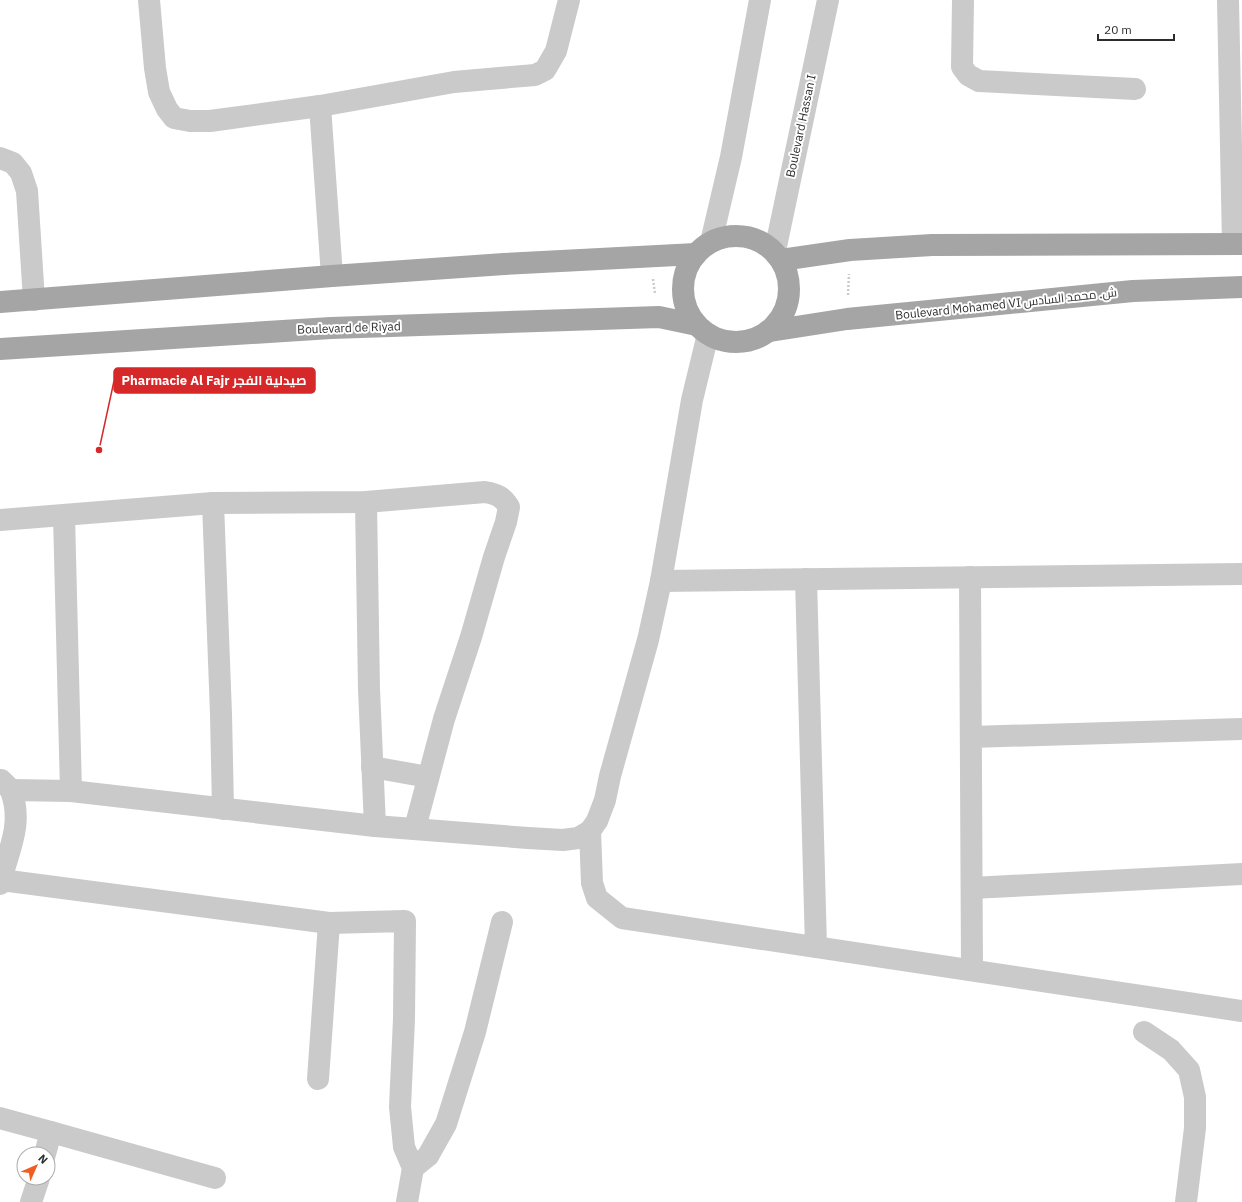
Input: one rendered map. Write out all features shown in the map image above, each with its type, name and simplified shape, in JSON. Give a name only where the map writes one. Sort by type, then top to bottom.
[{"type":"main road","points":[[0,302],[504,264],[649,257],[703,248],[727,236],[744,236],[761,241],[778,255],[790,284],[786,310],[770,331],[759,338],[746,342],[720,340],[702,329],[688,312],[684,297],[684,282],[688,267],[703,248]]},
{"type":"main road","points":[[778,255],[932,245],[1238,244]]},
{"type":"main road","name":"Boulevard Mohamed VI ش. محمد السادس","points":[[770,331],[847,319],[1133,291],[1242,287]]},
{"type":"main road","name":"Boulevard de Riyad","points":[[0,349],[331,328],[659,317],[702,329]]},
{"type":"street","points":[[149,0],[155,68],[159,92],[167,109],[174,118],[190,121],[210,121],[320,106],[454,82],[535,75],[545,70],[556,51],[569,0]]},
{"type":"street","points":[[703,248],[731,158],[760,0]]},
{"type":"street","name":"Boulevard Hassan I","points":[[778,255],[828,0]]},
{"type":"street","points":[[964,0],[962,67],[968,75],[979,81],[1134,89]]},
{"type":"street","points":[[1228,0],[1238,244]]},
{"type":"street","points":[[320,106],[332,276]]},
{"type":"street","points":[[0,158],[13,163],[21,173],[27,191],[34,300]]},
{"type":"street","points":[[407,1202],[413,1168],[404,1147],[400,1107],[404,1019],[405,921],[328,924],[0,882],[10,854],[15,833],[16,814],[5,785],[71,791],[375,826],[562,840],[578,838],[590,831],[597,821],[605,800],[610,776],[648,640],[661,581],[692,400],[702,329]]},
{"type":"street","points":[[0,520],[213,503],[366,502],[485,492],[495,493],[504,499],[509,507],[506,522],[444,719],[415,828]]},
{"type":"street","points":[[366,502],[369,689],[375,826]]},
{"type":"street","points":[[213,503],[223,809]]},
{"type":"street","points":[[64,516],[71,791]]},
{"type":"street","points":[[661,581],[1242,574]]},
{"type":"street","points":[[970,577],[972,970]]},
{"type":"street","points":[[806,579],[816,947]]},
{"type":"street","points":[[971,737],[1242,729]]},
{"type":"street","points":[[372,767],[428,777]]},
{"type":"street","points":[[590,831],[592,883],[597,898],[622,918],[1242,1011]]},
{"type":"street","points":[[972,888],[1242,874]]},
{"type":"street","points":[[413,1168],[428,1156],[446,1124],[475,1032],[502,922]]},
{"type":"street","points":[[318,1079],[328,924]]},
{"type":"street","points":[[1144,1032],[1171,1050],[1189,1070],[1195,1097],[1194,1128],[1186,1202]]},
{"type":"street","points":[[0,1118],[215,1178]]},
{"type":"street","points":[[47,1146],[51,1132]]},
{"type":"street","points":[[31,1202],[36,1186]]},
{"type":"path","points":[[847,319],[850,250]]},
{"type":"path","points":[[649,257],[659,317]]},
{"type":"place","name":"Pharmacie Al Fajr صيدلية الفجر","points":[[99,450]]}]
